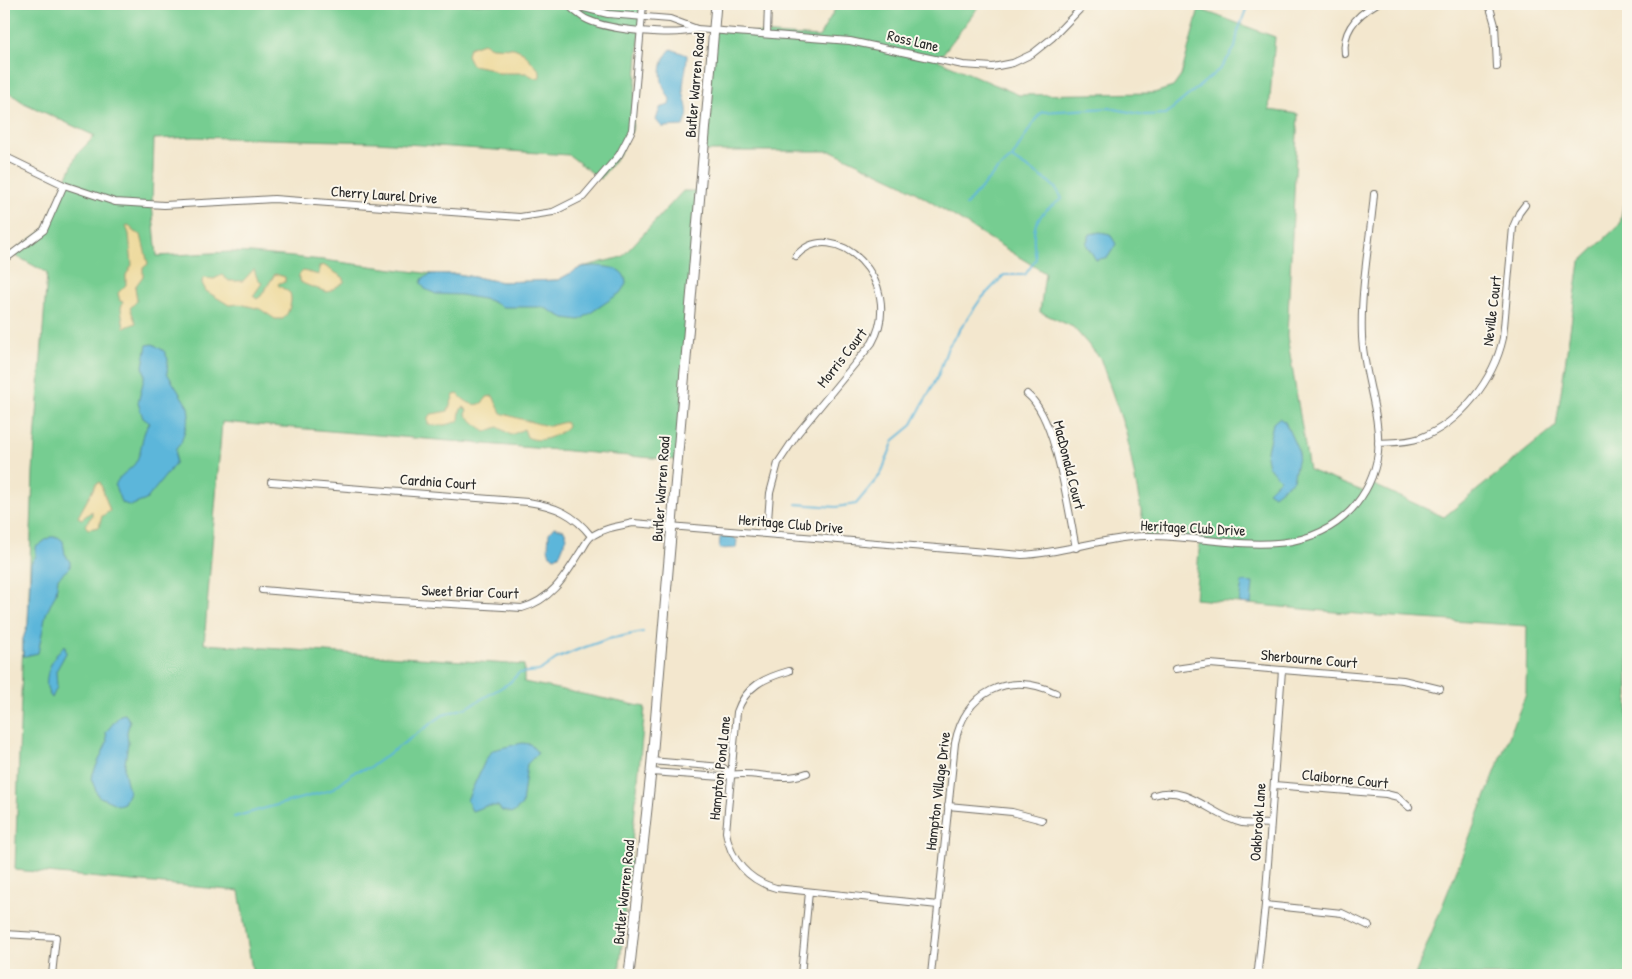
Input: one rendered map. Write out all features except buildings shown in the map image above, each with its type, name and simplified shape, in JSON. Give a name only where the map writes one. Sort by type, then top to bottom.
[{"type":"main road","name":"Butler Warren Road","points":[[630,975],[651,772],[716,4]]},
{"type":"street","points":[[567,4],[608,14],[670,19],[697,29]]},
{"type":"street","points":[[567,4],[586,20],[606,26],[686,33],[697,29]]},
{"type":"street","name":"Cherry Laurel Drive","points":[[4,156],[64,186],[115,202],[164,205],[274,199],[520,217],[553,212],[583,197],[620,155],[632,130],[643,4]]},
{"type":"street","points":[[767,34],[768,4]]},
{"type":"street","name":"Ross Lane","points":[[697,29],[850,41],[963,65],[993,67],[1018,61],[1038,50],[1085,4]]},
{"type":"street","points":[[1345,54],[1345,39],[1352,25],[1376,4]]},
{"type":"street","points":[[1489,4],[1495,25],[1497,67]]},
{"type":"street","points":[[4,260],[44,230],[64,186]]},
{"type":"street","name":"Heritage Club Drive","points":[[672,525],[1001,555],[1038,554],[1146,536],[1268,544],[1306,539],[1338,522],[1356,504],[1365,492],[1375,468],[1378,443],[1362,335],[1374,194]]},
{"type":"street","name":"Neville Court","points":[[1378,443],[1408,441],[1428,434],[1454,416],[1489,376],[1499,354],[1503,338],[1513,227],[1518,213],[1526,205]]},
{"type":"street","name":"Morris Court","points":[[767,534],[770,493],[778,463],[798,433],[872,343],[879,328],[882,313],[881,297],[874,277],[853,254],[839,247],[818,244],[803,248],[796,256]]},
{"type":"street","name":"MacDonald Court","points":[[1027,394],[1040,408],[1052,438],[1076,548]]},
{"type":"street","name":"Cardnia Court","points":[[272,482],[548,505],[568,513],[590,536]]},
{"type":"street","points":[[590,536],[633,523],[672,525]]},
{"type":"street","name":"Sweet Briar Court","points":[[262,590],[382,600],[522,608],[536,604],[550,595],[560,583],[590,536]]},
{"type":"street","name":"Sherbourne Court","points":[[1175,669],[1210,664],[1403,680],[1440,689]]},
{"type":"street","name":"Oakbrook Lane","points":[[1255,975],[1258,970],[1265,905],[1282,670]]},
{"type":"street","name":"Hampton Pond Lane","points":[[788,671],[759,682],[744,697],[735,722],[726,832],[730,848],[737,862],[761,883],[776,888],[938,905]]},
{"type":"street","name":"Hampton Village Drive","points":[[932,975],[948,806],[958,728],[965,714],[976,701],[989,691],[1004,685],[1031,685],[1056,693]]},
{"type":"street","points":[[651,761],[722,767],[731,774]]},
{"type":"street","points":[[651,772],[722,777],[731,774],[783,778],[807,773]]},
{"type":"street","name":"Claiborne Court","points":[[1274,785],[1386,794],[1398,797],[1409,807]]},
{"type":"street","points":[[1154,796],[1172,793],[1209,806],[1225,816],[1242,823],[1270,824]]},
{"type":"street","points":[[948,806],[1012,812],[1042,820]]},
{"type":"street","points":[[801,975],[808,892]]},
{"type":"street","points":[[1265,905],[1342,913],[1369,926]]},
{"type":"street","points":[[4,934],[56,937],[52,975]]},
{"type":"green space","points":[[4,4],[638,4],[641,18],[632,130],[619,155],[600,179],[569,155],[377,142],[194,137],[154,139],[152,204],[157,256],[230,252],[251,253],[432,274],[457,274],[502,282],[558,280],[582,267],[622,257],[683,191],[701,191],[677,460],[222,422],[204,644],[524,665],[524,682],[645,707],[619,975],[253,975],[239,891],[15,870],[23,639],[28,624],[33,472],[47,273],[11,253],[44,230],[77,154],[95,136],[24,103],[4,89]]},
{"type":"green space","points":[[838,4],[981,4],[938,60],[1019,95],[1154,93],[1173,87],[1181,76],[1199,9],[1275,37],[1269,110],[1298,114],[1287,336],[1309,470],[1365,492],[1370,483],[1444,517],[1556,426],[1580,262],[1620,224],[1623,206],[1628,203],[1628,975],[1415,975],[1526,694],[1527,626],[1378,616],[1195,599],[1200,538],[1146,536],[1126,432],[1100,358],[1073,327],[1040,312],[1045,273],[902,184],[832,151],[703,151],[714,30],[819,37]]},
{"type":"sand","points":[[483,43],[492,47],[514,48],[523,52],[540,71],[540,77],[535,78],[526,73],[498,73],[488,68],[472,65],[467,55],[469,48]]},
{"type":"sand","points":[[129,225],[134,232],[141,235],[148,264],[143,268],[143,276],[135,287],[137,301],[130,308],[136,323],[124,328],[121,308],[123,302],[120,301],[118,293],[126,285],[126,275],[132,265],[129,234],[126,226]]},
{"type":"sand","points":[[323,265],[344,278],[344,282],[328,292],[299,281],[299,275],[303,271],[319,275],[319,267]]},
{"type":"sand","points":[[254,269],[257,278],[262,283],[253,296],[257,299],[275,274],[285,277],[285,282],[278,285],[290,293],[291,303],[283,319],[275,319],[260,309],[240,304],[229,305],[206,291],[202,283],[203,278],[214,279],[222,275],[229,281],[243,281]]},
{"type":"sand","points":[[458,394],[469,403],[476,405],[480,404],[487,397],[493,396],[501,413],[546,426],[565,422],[568,426],[554,436],[538,440],[527,437],[524,429],[511,435],[498,427],[485,432],[466,415],[467,410],[464,407],[460,410],[459,420],[456,422],[439,425],[428,424],[428,417],[432,414],[448,411],[454,395]]},
{"type":"sand","points":[[100,482],[110,511],[102,516],[99,527],[88,529],[85,525],[92,516],[92,511],[82,519],[78,517],[96,484]]},
{"type":"water","points":[[671,49],[687,55],[683,92],[687,106],[687,116],[683,126],[662,127],[656,120],[660,108],[669,105],[670,99],[666,93],[661,74],[663,61]]},
{"type":"water","points":[[1100,232],[1110,234],[1116,244],[1108,257],[1096,260],[1086,244],[1090,234]]},
{"type":"water","points":[[595,266],[620,271],[625,278],[626,284],[620,293],[580,320],[564,318],[543,307],[503,307],[488,300],[461,295],[436,294],[425,289],[421,283],[423,278],[432,274],[457,274],[502,282],[558,280],[582,267]]},
{"type":"water","points":[[153,344],[164,351],[168,359],[167,373],[188,407],[189,416],[181,443],[176,449],[175,464],[146,500],[130,506],[121,502],[115,486],[119,478],[135,464],[145,431],[150,423],[143,418],[138,403],[145,374],[143,366],[147,345]]},
{"type":"water","points":[[1279,418],[1285,422],[1299,453],[1293,480],[1274,495],[1268,491],[1280,479],[1268,466],[1266,456],[1273,423]]},
{"type":"water","points":[[554,527],[564,530],[567,537],[560,554],[555,557],[550,555],[548,548],[549,533]]},
{"type":"water","points":[[731,536],[737,540],[736,548],[719,549],[720,538]]},
{"type":"water","points":[[50,537],[58,537],[63,541],[70,567],[58,578],[56,593],[46,614],[38,653],[23,656],[23,639],[28,624],[31,563],[36,556],[36,547]]},
{"type":"water","points":[[1242,582],[1253,583],[1251,604],[1239,603]]},
{"type":"water","points":[[65,645],[66,653],[56,671],[57,687],[52,698],[48,692],[47,678],[52,663]]},
{"type":"water","points":[[125,714],[130,721],[127,732],[128,743],[124,770],[129,792],[124,803],[118,805],[98,796],[91,778],[107,742],[106,732],[120,715]]},
{"type":"water","points":[[522,743],[530,744],[538,753],[527,764],[522,805],[513,813],[502,811],[498,806],[486,806],[472,811],[467,800],[486,759],[493,750]]},
{"type":"waterway","points":[[966,205],[997,170],[1012,158],[1042,112],[1109,108],[1145,115],[1166,114],[1221,68],[1235,48],[1238,31],[1248,4]]},
{"type":"waterway","points":[[796,504],[836,507],[856,504],[881,474],[894,440],[911,426],[938,376],[948,347],[980,300],[1004,275],[1025,275],[1036,259],[1034,248],[1036,223],[1045,211],[1062,199],[1047,181],[1012,158]]},
{"type":"waterway","points":[[234,817],[331,790],[356,771],[369,768],[443,715],[468,707],[509,683],[519,673],[539,671],[556,659],[577,650],[608,639],[643,632]]}]
